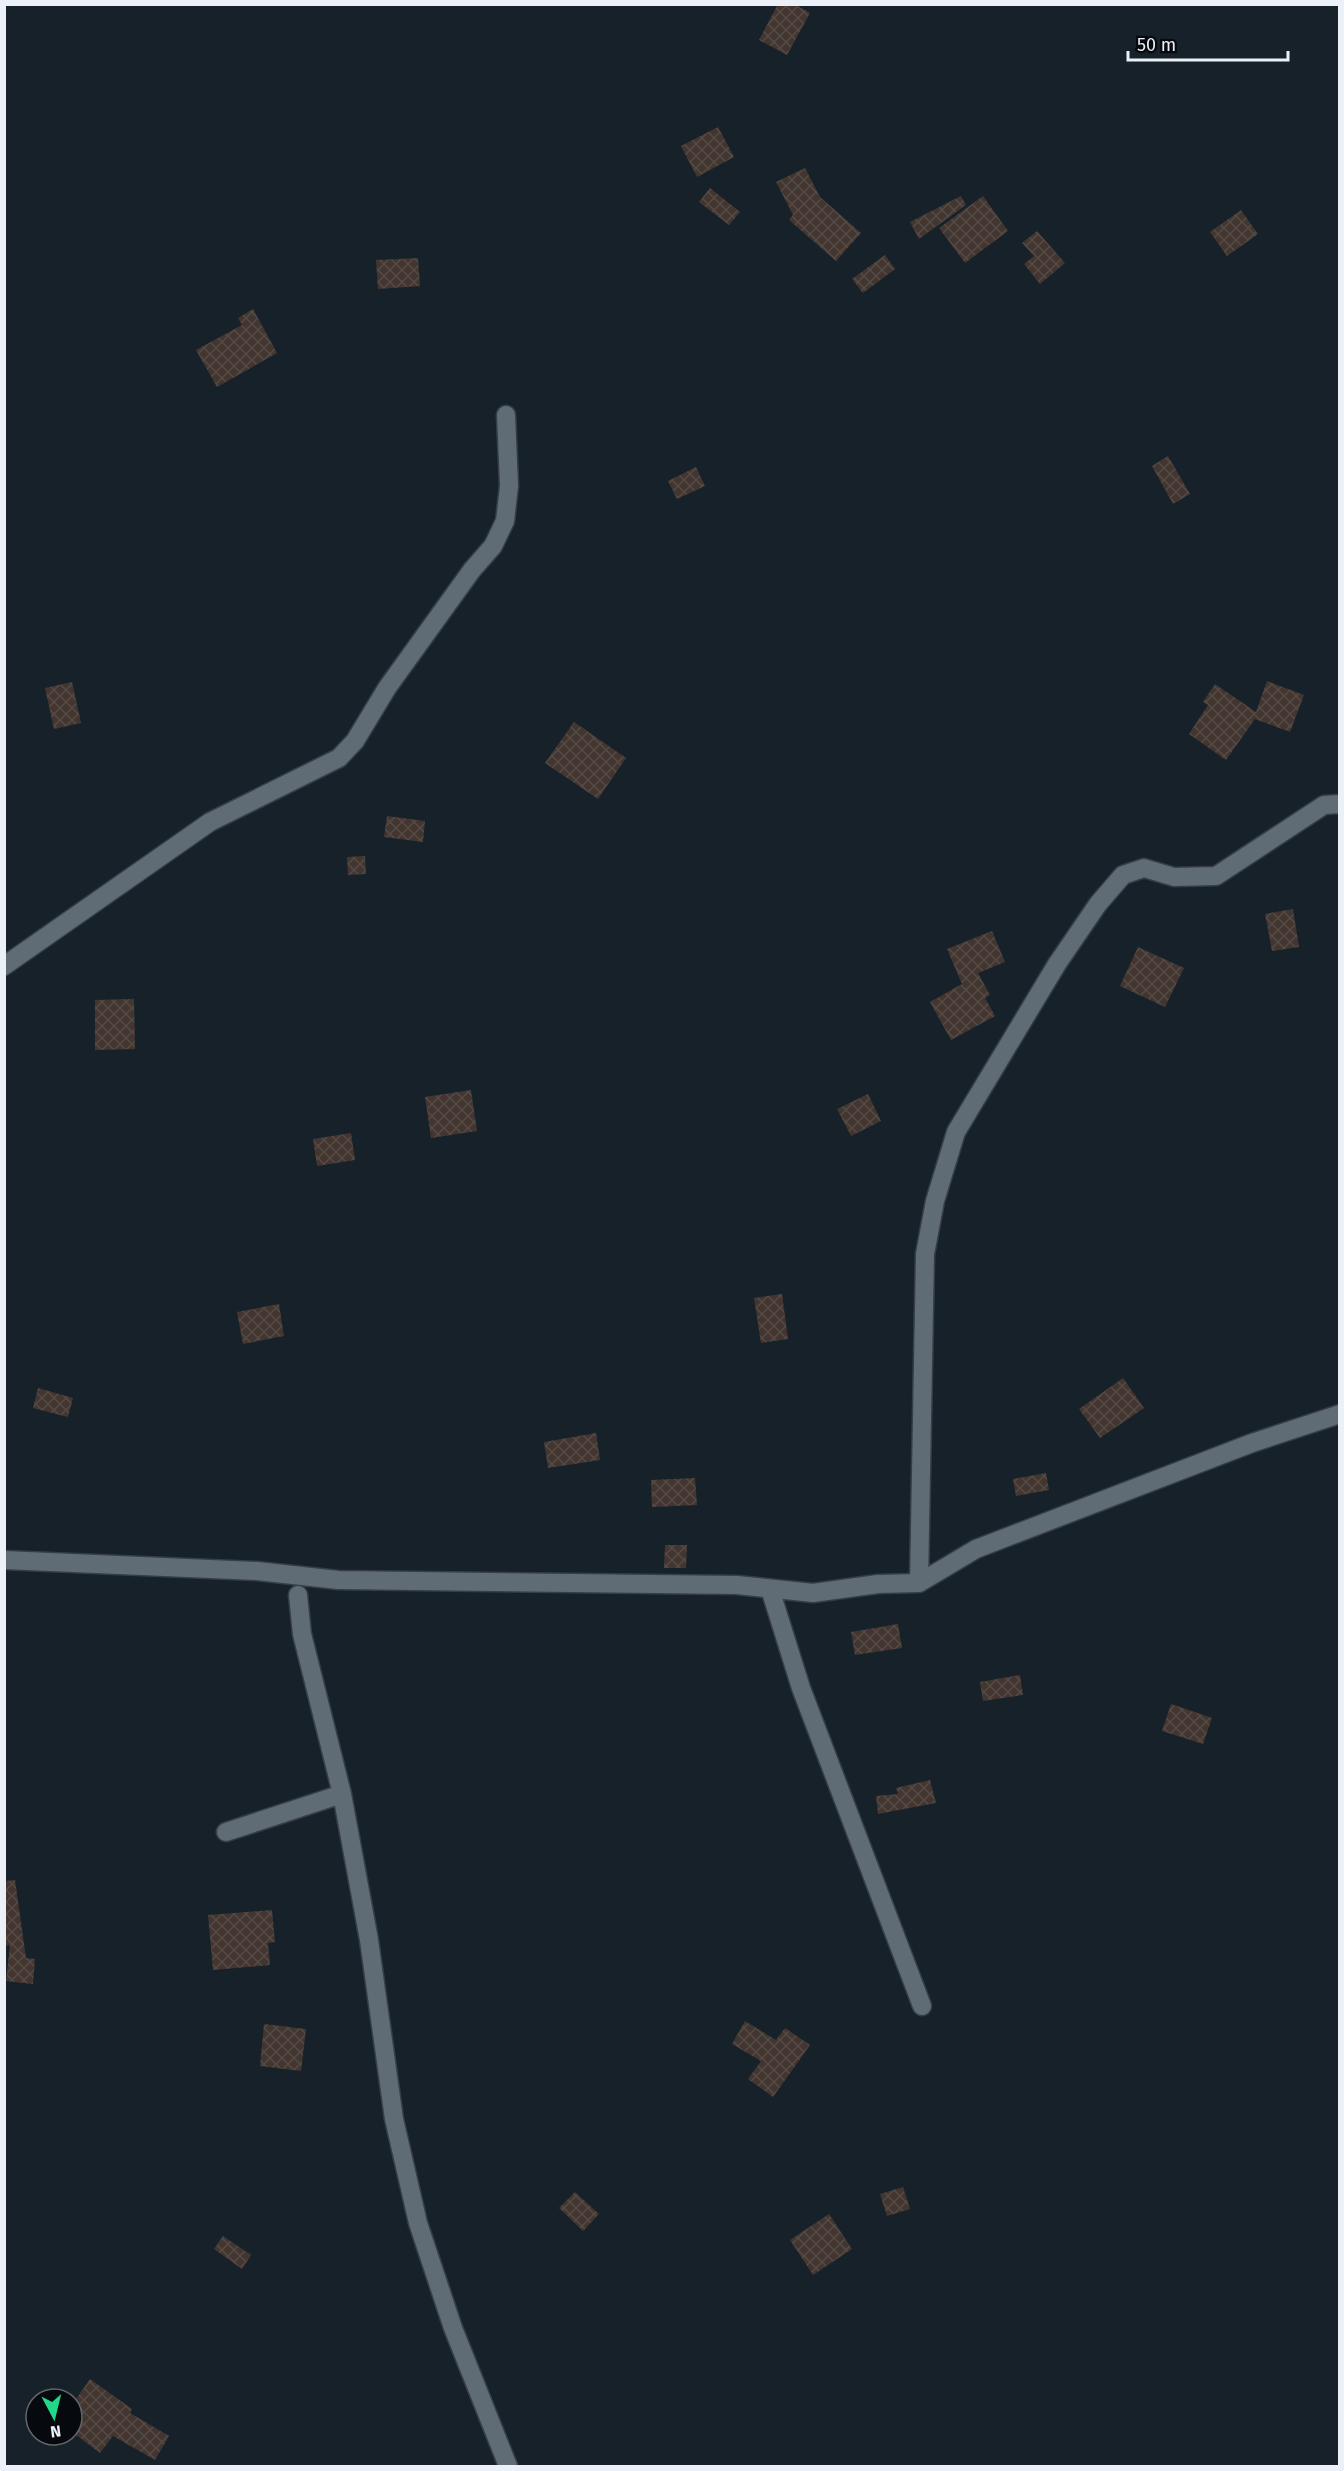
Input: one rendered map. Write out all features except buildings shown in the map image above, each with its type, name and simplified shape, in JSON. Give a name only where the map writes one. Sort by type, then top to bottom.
[{"type":"street","points":[[4,966],[210,822],[339,758],[355,741],[387,688],[472,570],[493,546],[506,521],[509,486],[506,415]]},
{"type":"street","points":[[919,1583],[925,1254],[935,1201],[956,1132],[1056,964],[1098,904],[1123,875],[1144,868],[1174,877],[1216,876],[1323,805],[1340,804]]},
{"type":"street","points":[[4,1560],[257,1571],[338,1580],[737,1585],[813,1593],[878,1584],[919,1583],[976,1549],[1252,1443],[1340,1414]]},
{"type":"street","points":[[257,1571],[298,1595]]},
{"type":"street","points":[[298,1595],[338,1580]]},
{"type":"street","points":[[770,1589],[801,1688],[922,2006]]},
{"type":"street","points":[[298,1595],[302,1634],[342,1794],[369,1940],[394,2119],[418,2223],[453,2328],[508,2466]]},
{"type":"street","points":[[226,1832],[342,1794]]}]
